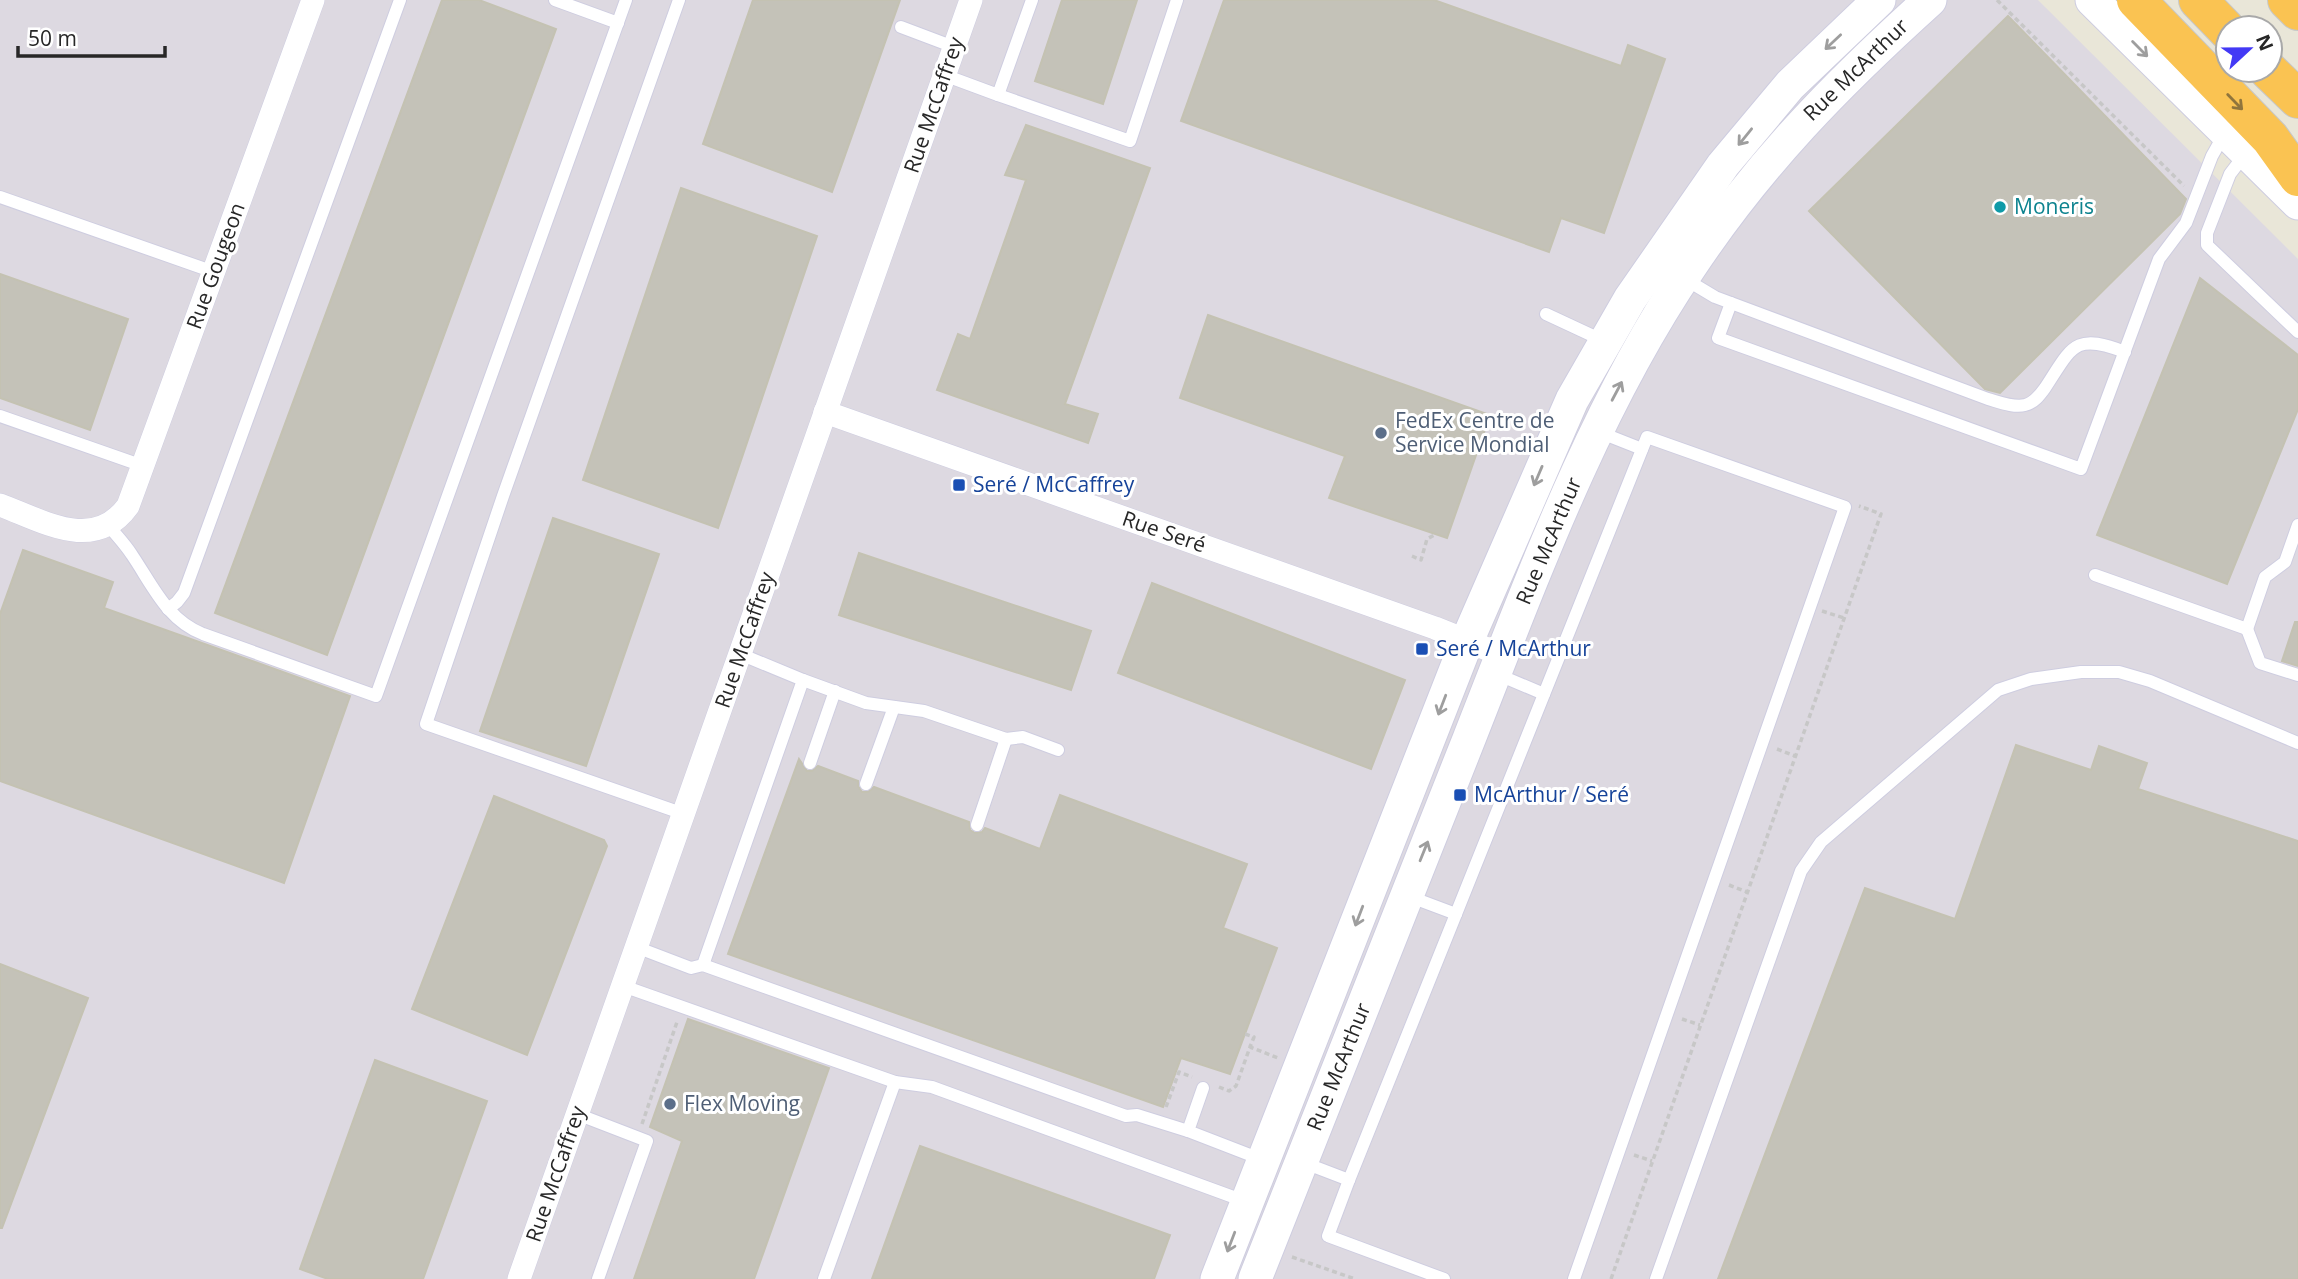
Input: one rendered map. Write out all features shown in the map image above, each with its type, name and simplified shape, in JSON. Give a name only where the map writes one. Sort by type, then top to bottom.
[{"type":"highway","points":[[2136,0],[2270,138],[2298,177]]},
{"type":"highway","points":[[2198,0],[2214,17]]},
{"type":"highway","points":[[2287,0],[2298,11]]},
{"type":"highway","points":[[2282,84],[2298,99]]},
{"type":"street","name":"Rue Gougeon","points":[[108,526],[128,506],[313,0]]},
{"type":"street","name":"Rue McCaffrey","points":[[519,1279],[971,0]]},
{"type":"street","name":"Rue McArthur","points":[[1802,97],[1879,0]]},
{"type":"street","name":"Rue McArthur","points":[[1217,1279],[1467,641],[1580,423],[1633,361],[1670,268],[1723,164],[1802,97],[1930,0]]},
{"type":"street","points":[[2092,0],[2298,203]]},
{"type":"street","name":"Rue McArthur","points":[[1255,1279],[1502,655],[1580,423],[1604,341],[1670,268]]},
{"type":"street","name":"Rue Seré","points":[[825,412],[1502,655]]},
{"type":"street","points":[[0,505],[76,531],[98,530],[108,526]]},
{"type":"lane","points":[[168,609],[184,593],[400,0]]},
{"type":"lane","points":[[555,0],[618,23]]},
{"type":"lane","points":[[108,526],[130,552],[168,609],[183,624],[203,634],[376,696],[626,0]]},
{"type":"lane","points":[[679,0],[503,496],[426,724],[684,814]]},
{"type":"lane","points":[[998,95],[1032,0]]},
{"type":"lane","points":[[944,75],[1130,141],[1177,0]]},
{"type":"lane","points":[[901,27],[954,47]]},
{"type":"lane","points":[[2236,143],[2230,174],[2207,233],[2207,245],[2298,332]]},
{"type":"lane","points":[[1731,303],[1718,338],[2081,469],[2159,259],[2186,223],[2212,156],[2236,143]]},
{"type":"lane","points":[[0,197],[214,272]]},
{"type":"lane","points":[[1670,268],[1705,293],[1988,399],[2012,405],[2024,406],[2036,399],[2067,355],[2077,346],[2096,343],[2125,352]]},
{"type":"lane","points":[[1546,314],[1604,341]]},
{"type":"lane","points":[[0,416],[143,466]]},
{"type":"lane","points":[[1580,423],[1642,449]]},
{"type":"lane","points":[[1444,1279],[1328,1236],[1647,437],[1844,507],[1574,1279]]},
{"type":"lane","points":[[2298,525],[2285,562],[2265,577],[2247,629],[2260,663],[2298,675]]},
{"type":"lane","points":[[2095,575],[2247,629]]},
{"type":"lane","points":[[740,654],[866,703],[924,712],[1006,740],[1023,737],[1058,750]]},
{"type":"lane","points":[[1502,655],[1506,678],[1544,694]]},
{"type":"lane","points":[[1656,1279],[1801,871],[1821,842],[1998,690],[2031,679],[2081,672],[2119,673],[2150,681],[2298,743]]},
{"type":"lane","points":[[703,965],[803,680]]},
{"type":"lane","points":[[810,763],[835,691]]},
{"type":"lane","points":[[866,784],[894,707]]},
{"type":"lane","points":[[978,825],[1006,740]]},
{"type":"lane","points":[[1407,895],[1455,914]]},
{"type":"lane","points":[[636,947],[691,968],[703,965],[1126,1116],[1137,1115],[1188,1131],[1263,1160]]},
{"type":"lane","points":[[623,986],[895,1082],[932,1087],[1247,1202]]},
{"type":"lane","points":[[824,1279],[895,1082]]},
{"type":"lane","points":[[1188,1131],[1203,1088]]},
{"type":"lane","points":[[577,1114],[647,1141],[598,1279]]},
{"type":"lane","points":[[1301,1162],[1349,1180]]},
{"type":"path","points":[[1997,0],[2094,100],[2189,191]]},
{"type":"path","points":[[1611,1279],[1881,514],[1857,506]]},
{"type":"path","points":[[1412,556],[1420,560],[1427,539],[1436,534]]},
{"type":"path","points":[[1819,610],[1844,618]]},
{"type":"path","points":[[1771,747],[1795,755]]},
{"type":"path","points":[[1723,882],[1747,892]]},
{"type":"path","points":[[1676,1017],[1700,1026]]},
{"type":"path","points":[[641,1128],[677,1024]]},
{"type":"path","points":[[1217,1087],[1229,1091],[1236,1086],[1254,1037],[1245,1034]]},
{"type":"path","points":[[1250,1048],[1287,1061]]},
{"type":"path","points":[[1165,1111],[1179,1072],[1192,1077]]},
{"type":"path","points":[[1627,1152],[1652,1160]]},
{"type":"path","points":[[1290,1256],[1355,1279]]},
{"type":"shaded area","points":[[0,0],[2038,0],[2298,259],[2298,1279],[0,1279]]},
{"type":"building","points":[[442,0],[479,0],[556,29],[327,655],[215,613]]},
{"type":"building","points":[[753,0],[900,0],[832,192],[703,144]]},
{"type":"building","points":[[1062,0],[1137,0],[1103,104],[1035,81]]},
{"type":"building","points":[[1224,0],[1434,0],[1621,66],[1628,45],[1665,59],[1604,233],[1561,218],[1549,252],[1181,121]]},
{"type":"building","name":"Moneris","points":[[2008,16],[2186,199],[2180,214],[2000,393],[1985,389],[1809,211]]},
{"type":"building","points":[[1026,125],[1150,168],[1065,404],[1098,414],[1088,443],[937,390],[958,334],[970,339],[1026,180],[1005,175]]},
{"type":"building","points":[[681,188],[817,236],[718,528],[583,480]]},
{"type":"building","points":[[0,274],[128,319],[90,430],[0,398]]},
{"type":"building","points":[[2200,278],[2298,355],[2298,409],[2227,584],[2097,535]]},
{"type":"building","name":"FedEx Centre de Service Mondial","points":[[1208,315],[1490,415],[1447,538],[1329,498],[1345,456],[1180,398]]},
{"type":"building","points":[[553,518],[659,554],[586,766],[480,731]]},
{"type":"building","points":[[23,550],[113,582],[104,608],[350,696],[284,883],[0,781],[0,614]]},
{"type":"building","points":[[859,553],[1091,631],[1071,690],[839,615]]},
{"type":"building","points":[[1152,583],[1405,680],[1371,769],[1118,673]]},
{"type":"building","points":[[2295,622],[2298,622],[2298,666],[2282,661]]},
{"type":"building","points":[[2016,745],[2091,770],[2099,746],[2147,763],[2138,789],[2298,841],[2298,1279],[1718,1279],[1865,888],[1955,919]]},
{"type":"building","points":[[799,759],[807,771],[818,766],[858,781],[862,792],[868,792],[874,787],[969,822],[970,830],[975,833],[982,832],[985,828],[1040,849],[1060,795],[1247,864],[1223,928],[1277,948],[1230,1074],[1181,1058],[1163,1107],[728,954]]},
{"type":"building","points":[[494,796],[604,840],[607,846],[527,1055],[412,1009]]},
{"type":"building","points":[[0,964],[88,998],[2,1228],[0,1228]]},
{"type":"building","points":[[688,1019],[829,1068],[754,1279],[634,1279],[682,1141],[650,1127]]},
{"type":"building","points":[[375,1060],[487,1101],[423,1279],[328,1279],[300,1269]]},
{"type":"building","points":[[920,1146],[1170,1235],[1154,1279],[872,1279]]},
{"type":"place","name":"Moneris","points":[[2000,207]]},
{"type":"place","name":"FedEx Centre de Service Mondial","points":[[1381,433]]},
{"type":"place","name":"Seré / McCaffrey","points":[[959,485]]},
{"type":"place","name":"Seré / McArthur","points":[[1422,649]]},
{"type":"place","name":"McArthur / Seré","points":[[1460,795]]},
{"type":"place","name":"Flex Moving","points":[[670,1104]]}]
